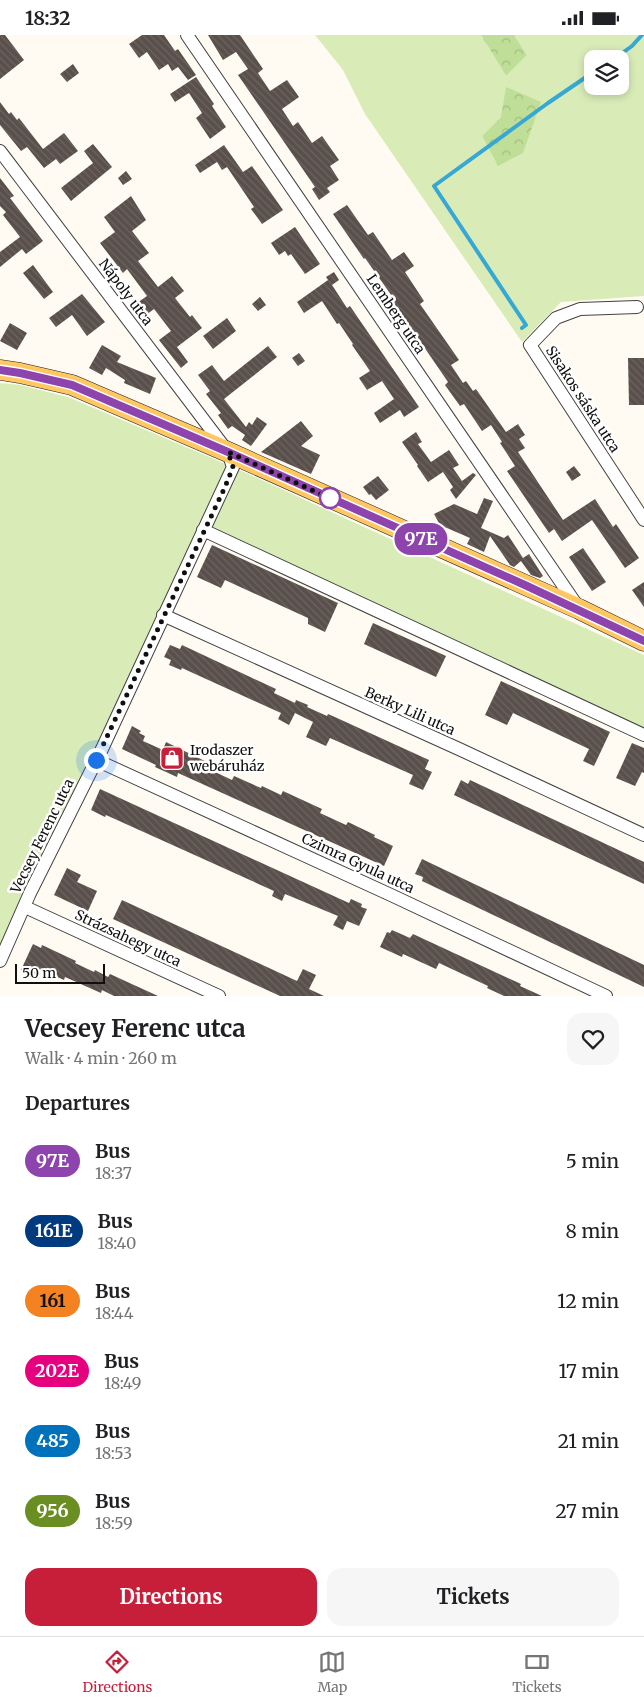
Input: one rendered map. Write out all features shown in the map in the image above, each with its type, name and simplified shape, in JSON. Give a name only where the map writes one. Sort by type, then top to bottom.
[{"type":"main road","points":[[0,370],[72,385],[228,452],[579,609],[644,641]]},
{"type":"street","name":"Lemberg utca","points":[[187,35],[579,609]]},
{"type":"street","name":"Nápoly utca","points":[[0,151],[228,452]]},
{"type":"street","name":"Sisakos sáska utca","points":[[637,307],[580,309],[556,318],[530,345],[644,520]]},
{"type":"street","name":"Vecsey Ferenc utca","points":[[0,961],[30,893],[96,760],[233,467],[228,452]]},
{"type":"street","points":[[203,530],[644,735]]},
{"type":"street","name":"Berky Lili utca","points":[[163,615],[644,835]]},
{"type":"street","name":"Czimra Gyula utca","points":[[96,760],[606,996]]},
{"type":"street","name":"Strázsahegy utca","points":[[25,907],[220,996]]},
{"type":"green space","points":[[315,35],[481,35],[506,76],[527,55],[514,35],[644,35],[644,296],[561,302],[522,342],[365,114],[343,70]],"holes":[[[501,117],[498,166],[482,136]]]},
{"type":"green space","points":[[481,35],[514,35],[527,55],[506,76]]},
{"type":"green space","points":[[506,87],[541,102],[523,153],[498,166],[482,136],[501,117]]},
{"type":"green space","points":[[0,383],[20,385],[68,397],[233,467],[644,655],[644,735],[203,530],[0,961]]},
{"type":"building","points":[[0,35],[5,35],[24,60],[0,79]]},
{"type":"building","points":[[142,35],[164,35],[175,51],[178,49],[196,75],[188,80],[178,67],[172,71],[168,64],[159,70],[147,52],[139,58],[129,44]]},
{"type":"building","points":[[208,35],[240,35],[263,69],[258,73],[270,91],[287,80],[299,97],[282,109],[293,126],[298,122],[312,143],[322,136],[339,160],[330,166],[339,180],[327,188],[330,192],[319,200],[312,189],[315,187],[238,75],[248,69],[236,52],[223,60]]},
{"type":"building","points":[[73,64],[79,73],[67,82],[60,74]]},
{"type":"building","points":[[196,77],[214,104],[212,106],[226,127],[210,139],[196,118],[202,113],[189,93],[175,102],[170,94]]},
{"type":"building","points":[[0,102],[9,114],[11,112],[17,120],[19,118],[43,149],[64,133],[78,151],[60,164],[56,159],[44,168],[27,147],[21,151],[0,125]]},
{"type":"building","points":[[93,144],[112,167],[71,201],[61,188],[93,163],[84,151]]},
{"type":"building","points":[[224,145],[243,172],[252,166],[283,210],[262,224],[251,209],[254,207],[227,167],[222,170],[217,162],[200,173],[195,165]]},
{"type":"building","points":[[126,171],[132,179],[123,185],[118,178]]},
{"type":"building","points":[[0,178],[14,196],[10,198],[43,241],[26,254],[22,249],[0,267],[0,252],[20,237],[3,215],[6,212],[0,206]]},
{"type":"building","points":[[131,196],[146,220],[132,231],[149,253],[138,261],[158,287],[172,276],[184,291],[175,298],[190,317],[192,315],[202,328],[177,347],[188,362],[181,368],[159,340],[171,331],[154,309],[146,315],[137,303],[147,296],[127,269],[123,273],[100,243],[115,232],[104,217]]},
{"type":"building","points":[[347,205],[368,235],[373,232],[392,260],[404,252],[414,266],[405,272],[424,301],[420,304],[459,360],[451,365],[463,383],[466,381],[473,391],[476,389],[506,432],[518,424],[525,435],[519,439],[525,448],[518,452],[563,520],[595,499],[613,527],[616,524],[639,558],[625,568],[592,520],[562,541],[554,529],[549,533],[507,471],[515,466],[491,425],[482,431],[464,404],[460,406],[445,385],[448,382],[422,344],[418,346],[407,329],[410,327],[392,300],[394,299],[333,214]]},
{"type":"building","points":[[295,227],[320,264],[305,274],[291,254],[288,256],[285,251],[279,255],[271,243]]},
{"type":"building","points":[[33,265],[53,292],[44,299],[23,273]]},
{"type":"building","points":[[334,272],[339,280],[332,285],[347,308],[350,306],[419,407],[404,417],[400,410],[380,423],[374,413],[394,399],[382,381],[367,390],[359,378],[370,371],[339,323],[337,324],[322,301],[304,313],[297,302],[328,280],[326,277]]},
{"type":"building","points":[[82,294],[105,322],[87,336],[72,315],[56,327],[49,318]]},
{"type":"building","points":[[260,297],[266,305],[258,311],[252,304]]},
{"type":"building","points":[[227,318],[236,331],[213,349],[203,336]]},
{"type":"building","points":[[10,323],[27,333],[17,350],[0,341]]},
{"type":"building","points":[[102,345],[121,356],[117,362],[156,378],[150,394],[124,383],[125,380],[106,368],[102,375],[89,368]]},
{"type":"building","points":[[268,346],[277,357],[224,399],[246,427],[249,422],[252,425],[257,417],[267,424],[251,446],[242,440],[245,435],[232,426],[228,429],[218,415],[221,413],[206,394],[210,391],[198,375],[212,365],[224,381]]},
{"type":"building","points":[[299,353],[305,361],[298,366],[292,358]]},
{"type":"building","points":[[628,358],[644,358],[644,405],[629,405]]},
{"type":"building","points":[[301,421],[313,436],[301,446],[320,455],[311,474],[261,452]]},
{"type":"building","points":[[416,432],[422,442],[418,444],[431,462],[449,450],[459,465],[453,468],[462,481],[473,473],[476,475],[456,499],[450,490],[453,487],[443,472],[428,482],[402,442]]},
{"type":"building","points":[[574,466],[581,475],[572,481],[566,472]]},
{"type":"building","points":[[378,476],[389,490],[376,500],[363,487]]},
{"type":"building","points":[[484,498],[493,501],[481,528],[504,538],[508,535],[523,558],[529,554],[543,576],[540,578],[531,575],[521,561],[514,567],[510,565],[490,536],[484,552],[467,544],[470,538],[440,525],[434,514],[454,504],[477,514]]},
{"type":"building","points":[[212,545],[338,603],[325,632],[308,624],[308,618],[225,580],[221,588],[197,577]]},
{"type":"building","points":[[583,548],[606,582],[592,591],[569,557]]},
{"type":"building","points":[[644,582],[644,607],[632,590]]},
{"type":"building","points":[[373,623],[446,656],[436,677],[364,644]]},
{"type":"building","points":[[170,645],[180,649],[182,645],[276,689],[274,693],[295,703],[296,700],[308,705],[307,707],[327,716],[328,714],[429,760],[425,769],[432,772],[423,790],[409,784],[413,775],[330,738],[326,746],[306,737],[313,722],[295,713],[289,725],[278,719],[281,713],[182,668],[181,670],[169,665],[171,660],[164,657]]},
{"type":"building","points":[[501,681],[610,732],[594,766],[583,761],[589,749],[513,713],[507,725],[485,715]]},
{"type":"building","points":[[132,726],[141,731],[139,733],[145,736],[143,741],[163,750],[166,742],[217,767],[215,772],[232,780],[234,776],[281,795],[283,791],[322,809],[320,813],[346,825],[348,822],[375,835],[374,837],[393,846],[384,866],[178,773],[177,777],[122,749]]},
{"type":"building","points":[[632,743],[644,748],[644,773],[642,772],[635,786],[616,778]]},
{"type":"building","points":[[461,780],[468,784],[470,780],[644,862],[644,884],[454,795]]},
{"type":"building","points":[[100,789],[349,903],[351,899],[362,904],[361,907],[367,909],[359,926],[347,921],[343,930],[333,925],[338,916],[285,894],[282,901],[272,896],[274,891],[91,810]]},
{"type":"building","points":[[422,859],[644,965],[644,987],[422,881],[423,877],[415,874]]},
{"type":"building","points":[[67,868],[81,875],[77,882],[97,891],[88,911],[54,895]]},
{"type":"building","points":[[122,900],[297,981],[303,969],[316,975],[309,989],[324,996],[280,996],[113,919]]},
{"type":"building","points":[[392,930],[410,938],[413,934],[521,984],[520,986],[542,996],[504,996],[487,988],[488,986],[439,963],[436,969],[403,954],[402,957],[380,947],[387,932],[390,933]]},
{"type":"building","points":[[33,944],[41,948],[42,945],[94,972],[95,970],[108,977],[110,974],[158,996],[114,996],[102,990],[101,993],[65,977],[64,980],[40,969],[36,976],[21,970]]},
{"type":"waterway","points":[[626,50],[642,35]]},
{"type":"waterway","points":[[522,328],[526,325],[434,186],[584,78]]},
{"type":"bus line","name":"97E","points":[[0,370],[72,385],[228,452],[579,609],[644,641]]},
{"type":"place","name":"Irodaszer webáruház","points":[[172,758]]},
{"type":"route","points":[[96,760],[203,530],[225,487],[233,467],[228,452],[334,500],[330,498]]}]
